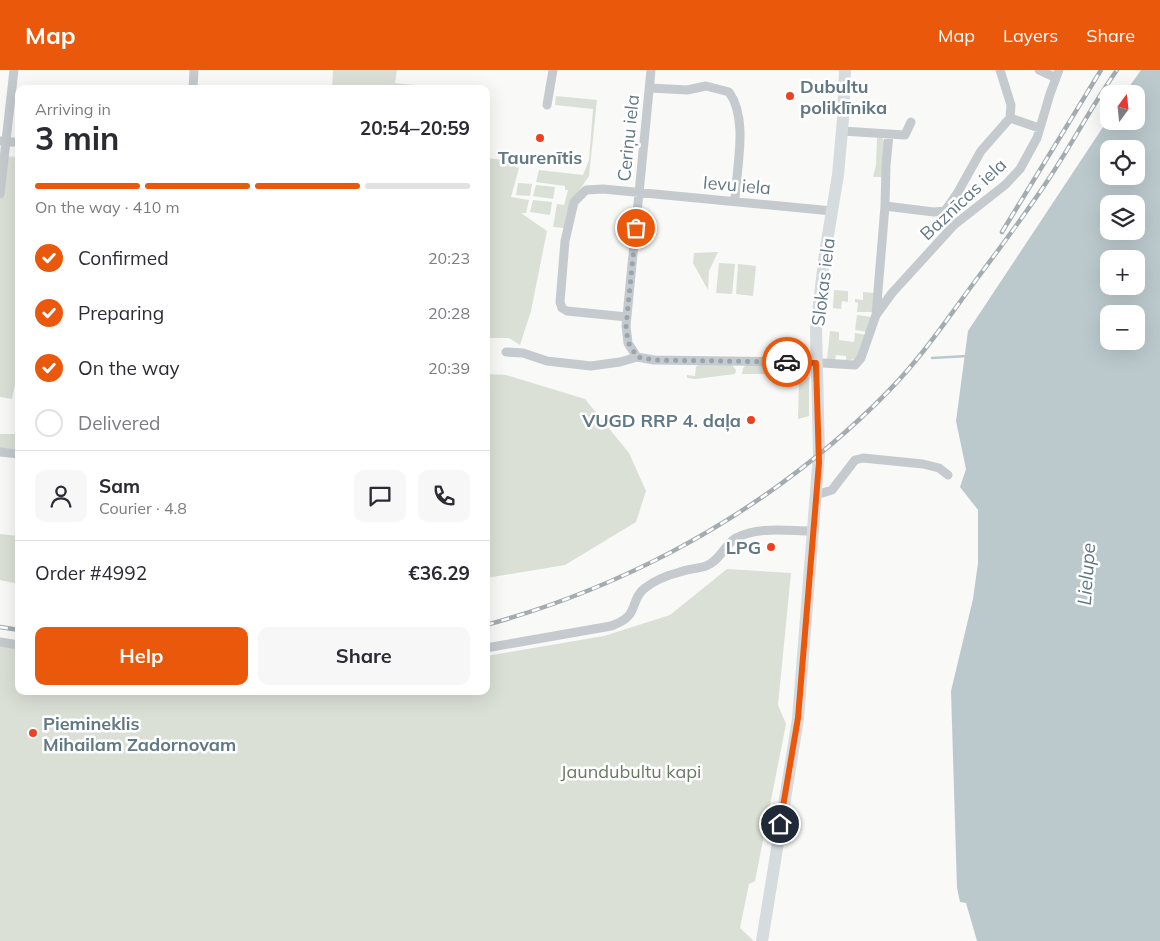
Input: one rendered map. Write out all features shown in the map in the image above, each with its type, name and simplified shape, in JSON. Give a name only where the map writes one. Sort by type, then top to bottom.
[{"type":"main road","name":"Slokas iela","points":[[762,941],[797,726],[819,447],[816,363],[818,306],[838,175],[845,70]]},
{"type":"street","points":[[0,194],[3,141],[14,70]]},
{"type":"street","points":[[193,85],[194,70]]},
{"type":"street","points":[[547,105],[553,70]]},
{"type":"street","name":"Ceriņu iela","points":[[637,357],[627,337],[627,317],[651,70]]},
{"type":"street","points":[[945,211],[981,151],[1010,118],[1011,105],[1000,70]]},
{"type":"street","points":[[1038,70],[1058,74]]},
{"type":"street","name":"Baznīcas iela","points":[[816,363],[855,365],[861,358],[876,315],[892,293],[954,225],[1015,176],[1030,153],[1058,74]]},
{"type":"street","points":[[650,88],[687,90],[706,86],[730,92],[735,100],[740,122],[735,200]]},
{"type":"street","points":[[1010,118],[1040,128]]},
{"type":"street","points":[[842,130],[904,135],[911,122]]},
{"type":"street","points":[[876,315],[889,134]]},
{"type":"street","name":"Ievu iela","points":[[627,317],[568,311],[562,308],[560,302],[565,241],[574,202],[586,190],[603,189],[832,210]]},
{"type":"street","points":[[885,206],[934,212],[945,211]]},
{"type":"street","points":[[945,211],[954,225]]},
{"type":"street","points":[[506,352],[523,353],[547,361],[591,366],[620,362],[637,357],[654,360],[816,363]]},
{"type":"street","points":[[0,452],[15,454]]},
{"type":"street","points":[[816,495],[832,490],[855,460],[863,458],[924,464],[939,468],[948,475]]},
{"type":"street","points":[[490,647],[611,626],[629,616],[639,593],[645,588],[681,571],[708,566],[736,538],[763,530],[812,531]]},
{"type":"street","points":[[0,642],[15,644]]},
{"type":"green space","points":[[333,70],[397,70],[395,83],[414,85],[332,85]]},
{"type":"green space","points":[[556,96],[597,100],[589,176],[570,204],[564,228],[553,227],[557,204],[564,205],[568,190],[565,190],[565,186],[536,182],[539,170],[583,175],[589,160],[593,109],[555,105]]},
{"type":"green space","points":[[877,138],[882,138],[884,141],[884,177],[873,177],[876,165]]},
{"type":"green space","points":[[0,156],[15,157],[15,384],[12,399],[0,397]]},
{"type":"green space","points":[[512,157],[516,158],[515,167],[519,168],[511,197],[529,200],[526,213],[521,213],[547,231],[531,311],[520,345],[509,338],[490,338],[490,158],[512,161]]},
{"type":"green space","points":[[518,183],[532,184],[530,196],[516,195]]},
{"type":"green space","points":[[536,185],[555,187],[553,199],[533,196]]},
{"type":"green space","points":[[533,200],[552,202],[550,215],[530,212]]},
{"type":"green space","points":[[718,252],[709,271],[708,290],[693,263],[694,253]]},
{"type":"green space","points":[[719,263],[735,264],[732,294],[716,293]]},
{"type":"green space","points":[[738,264],[756,266],[753,296],[736,294]]},
{"type":"green space","points":[[834,290],[848,291],[848,302],[842,301],[841,309],[833,308]]},
{"type":"green space","points":[[863,292],[874,293],[872,312],[857,312],[858,303],[855,302],[855,299],[863,300]]},
{"type":"green space","points":[[857,315],[872,317],[868,332],[855,330]]},
{"type":"green space","points":[[830,331],[839,332],[839,340],[854,342],[855,333],[867,335],[863,348],[855,358],[846,360],[846,356],[836,355],[835,360],[827,360]]},
{"type":"green space","points":[[700,364],[729,364],[736,370],[735,374],[695,379],[687,378],[687,375],[695,376],[696,367]]},
{"type":"green space","points":[[747,364],[776,365],[776,374],[742,374],[743,368]]},
{"type":"green space","points":[[780,365],[809,365],[809,374],[781,374]]},
{"type":"green space","points":[[490,374],[506,375],[585,399],[629,453],[646,491],[636,522],[565,565],[490,577]]},
{"type":"green space","points":[[781,376],[809,377],[809,416],[798,419],[799,380],[781,379]]},
{"type":"green space","points":[[0,434],[15,434],[15,449],[0,448]]},
{"type":"green space","points":[[0,534],[15,536],[15,583],[0,580]]},
{"type":"green space","name":"Jaundubultu kapi","points":[[727,569],[791,573],[778,705],[786,724],[755,881],[749,884],[740,928],[754,941],[0,941],[0,645],[15,647],[15,695],[490,695],[490,655],[604,636],[670,615]]},
{"type":"water","name":"Lielupe","points":[[1141,70],[1160,70],[1160,941],[977,941],[966,903],[960,902],[957,888],[951,691],[973,599],[978,563],[978,510],[960,487],[966,469],[956,421],[968,331],[1101,130],[1145,130],[1145,85],[1130,85]]},
{"type":"waterway","points":[[932,358],[967,356]]},
{"type":"railway","points":[[1002,232],[1101,70]]},
{"type":"railway","points":[[490,624],[534,611],[580,594],[670,553],[755,502],[845,433],[898,382],[934,338],[1042,189],[1117,70]]},
{"type":"railway","points":[[0,627],[15,629]]},
{"type":"way so far","points":[[636,228],[626,326],[628,342],[637,357],[654,360],[787,362]]},
{"type":"place","name":"Dubultu poliklīnika","points":[[790,96]]},
{"type":"place","name":"Taurenītis","points":[[540,138]]},
{"type":"place","name":"VUGD RRP 4. daļa","points":[[751,420]]},
{"type":"place","name":"LPG","points":[[771,547]]},
{"type":"place","name":"Piemineklis Mihailam Zadornovam","points":[[33,733]]},
{"type":"route","points":[[780,824],[798,718],[819,463],[816,363],[787,362]]}]
